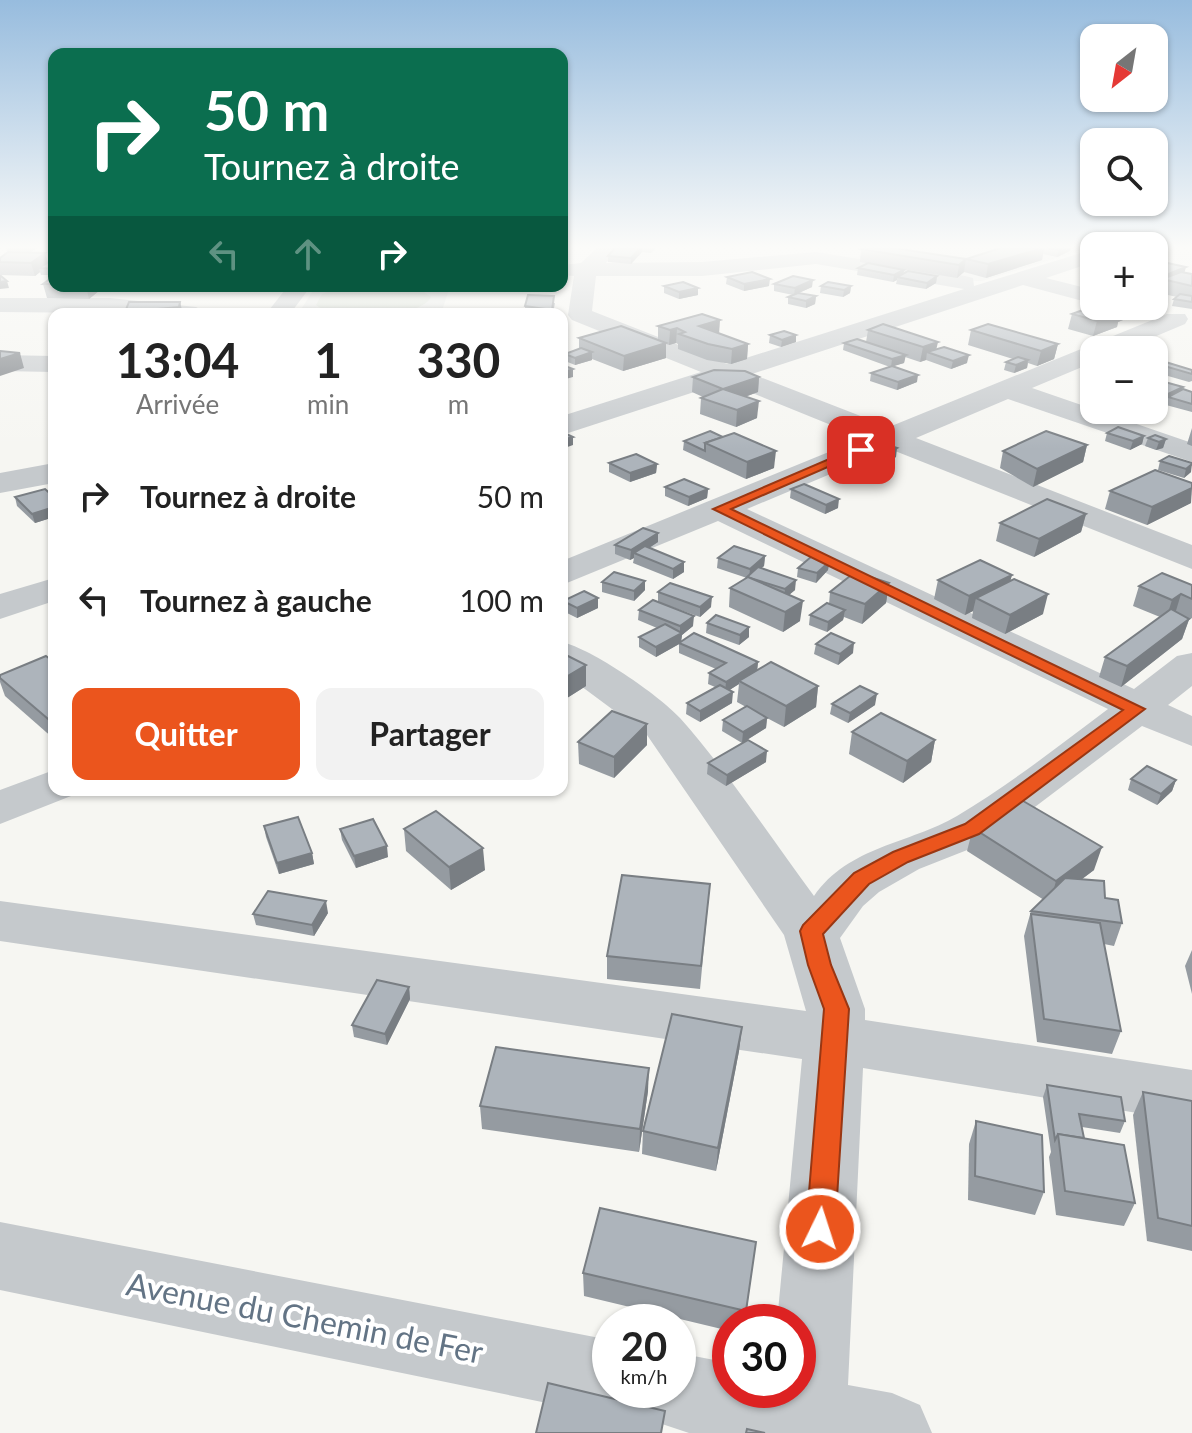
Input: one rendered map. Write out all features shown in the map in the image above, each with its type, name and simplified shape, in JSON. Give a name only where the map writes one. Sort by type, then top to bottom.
[{"type":"street","points":[[580,315],[1192,558]]},
{"type":"street","points":[[568,424],[908,315]]},
{"type":"street","points":[[1142,336],[1184,321]]},
{"type":"street","points":[[568,572],[1080,359]]},
{"type":"street","points":[[0,363],[48,364]]},
{"type":"street","points":[[1007,389],[1192,453]]},
{"type":"street","points":[[0,483],[48,474]]},
{"type":"street","points":[[720,509],[1192,733]]},
{"type":"street","points":[[0,607],[48,591]]},
{"type":"street","points":[[568,658],[599,677],[663,726],[811,931],[819,965],[836,1009],[807,1418]]},
{"type":"street","points":[[811,931],[827,919],[844,893],[861,879],[901,857],[972,829],[1192,665]]},
{"type":"street","points":[[0,808],[48,788]]},
{"type":"street","points":[[0,921],[833,1039],[1192,1096]]},
{"type":"street","name":"Avenue du Chemin de Fer","points":[[0,1256],[592,1374]]},
{"type":"street","points":[[696,1396],[892,1433]]},
{"type":"building","points":[[705,315],[720,320],[699,326],[748,344],[732,349],[679,334],[685,332],[677,328],[670,330],[658,326]]},
{"type":"building","points":[[883,324],[938,342],[923,347],[868,330]]},
{"type":"building","points":[[988,324],[1058,344],[1041,351],[971,330]]},
{"type":"building","points":[[621,326],[666,343],[624,356],[579,338]]},
{"type":"building","points":[[784,331],[796,335],[782,340],[770,335]]},
{"type":"building","points":[[857,339],[906,355],[892,359],[844,343]]},
{"type":"building","points":[[944,347],[969,355],[953,361],[927,352]]},
{"type":"building","points":[[581,348],[592,352],[575,358],[568,353]]},
{"type":"building","points":[[0,351],[20,353],[0,359]]},
{"type":"building","points":[[1018,357],[1028,360],[1016,365],[1006,362]]},
{"type":"building","points":[[1168,363],[1192,370],[1192,374],[1168,367]]},
{"type":"building","points":[[892,366],[918,375],[898,382],[871,373]]},
{"type":"building","points":[[714,370],[745,371],[759,377],[723,389],[693,377]]},
{"type":"building","points":[[1168,383],[1183,387],[1168,394]]},
{"type":"building","points":[[723,389],[759,401],[737,410],[701,398]]},
{"type":"building","points":[[1183,389],[1192,392],[1192,404],[1168,397]]},
{"type":"building","points":[[1118,427],[1144,436],[1133,441],[1107,433]]},
{"type":"building","points":[[710,431],[723,437],[705,443],[705,451],[684,441]]},
{"type":"building","points":[[1046,431],[1087,445],[1037,469],[1003,451]]},
{"type":"building","points":[[734,433],[776,451],[747,462],[705,443]]},
{"type":"building","points":[[1155,435],[1166,439],[1159,442],[1148,438]]},
{"type":"building","points":[[876,441],[897,448],[879,457],[857,449]]},
{"type":"building","points":[[636,454],[657,464],[630,473],[609,463]]},
{"type":"building","points":[[1169,456],[1192,464],[1186,469],[1160,461]]},
{"type":"building","points":[[1155,470],[1192,483],[1192,488],[1152,507],[1110,491]]},
{"type":"building","points":[[684,479],[708,489],[689,497],[665,487]]},
{"type":"building","points":[[804,484],[839,499],[826,505],[791,489]]},
{"type":"building","points":[[45,489],[48,492],[48,509],[32,514],[15,497]]},
{"type":"building","points":[[1047,499],[1086,514],[1039,539],[1000,523]]},
{"type":"building","points":[[643,528],[658,533],[631,550],[615,545]]},
{"type":"building","points":[[645,546],[684,562],[673,569],[634,553]]},
{"type":"building","points":[[734,546],[765,556],[750,569],[718,558]]},
{"type":"building","points":[[812,556],[830,561],[817,573],[798,568]]},
{"type":"building","points":[[980,560],[1012,575],[969,596],[938,580]]},
{"type":"building","points":[[758,567],[796,580],[785,589],[747,577]]},
{"type":"building","points":[[614,572],[645,581],[634,591],[602,582]]},
{"type":"building","points":[[855,572],[889,583],[865,604],[830,592]]},
{"type":"building","points":[[1162,573],[1192,585],[1192,599],[1181,594],[1172,600],[1139,586]]},
{"type":"building","points":[[748,577],[803,601],[785,612],[730,588]]},
{"type":"building","points":[[1014,579],[1048,594],[1010,615],[976,598]]},
{"type":"building","points":[[670,583],[712,597],[700,607],[658,592]]},
{"type":"building","points":[[584,591],[598,598],[577,608],[568,604],[568,599]]},
{"type":"building","points":[[653,600],[694,616],[680,626],[639,610]]},
{"type":"building","points":[[827,603],[845,610],[828,622],[810,615]]},
{"type":"building","points":[[1171,609],[1189,619],[1127,666],[1105,657]]},
{"type":"building","points":[[716,615],[749,627],[740,635],[707,623]]},
{"type":"building","points":[[665,624],[682,633],[656,647],[639,637]]},
{"type":"building","points":[[694,633],[758,662],[726,682],[709,673],[726,663],[679,643]]},
{"type":"building","points":[[831,633],[854,643],[840,654],[816,644]]},
{"type":"building","points":[[568,656],[586,665],[568,676]]},
{"type":"building","points":[[48,658],[48,719],[0,678],[0,675]]},
{"type":"building","points":[[771,662],[818,686],[786,706],[739,681]]},
{"type":"building","points":[[720,685],[733,692],[700,711],[687,703]]},
{"type":"building","points":[[860,686],[877,694],[850,713],[832,704]]},
{"type":"building","points":[[747,706],[767,718],[743,732],[723,720]]},
{"type":"building","points":[[612,711],[647,724],[614,757],[578,742]]},
{"type":"building","points":[[881,713],[935,740],[907,761],[852,732]]},
{"type":"building","points":[[748,740],[767,751],[727,775],[708,763]]},
{"type":"building","points":[[1147,766],[1176,780],[1161,794],[1131,779]]},
{"type":"building","points":[[1018,798],[1102,847],[1056,881],[973,828]]},
{"type":"building","points":[[436,811],[483,848],[449,867],[404,829]]},
{"type":"building","points":[[298,817],[312,853],[277,863],[264,826]]},
{"type":"building","points":[[373,819],[387,846],[354,856],[340,829]]},
{"type":"building","points":[[622,875],[710,884],[701,966],[607,956]]},
{"type":"building","points":[[1065,878],[1104,881],[1105,898],[1118,900],[1122,923],[1031,911]]},
{"type":"building","points":[[268,891],[326,901],[312,925],[253,914]]},
{"type":"building","points":[[1031,914],[1100,923],[1121,1031],[1044,1019]]},
{"type":"building","points":[[377,980],[409,987],[385,1034],[352,1025]]},
{"type":"building","points":[[672,1014],[742,1027],[718,1148],[643,1131]]},
{"type":"building","points":[[496,1047],[649,1068],[640,1129],[480,1106]]},
{"type":"building","points":[[1047,1085],[1121,1097],[1125,1121],[1079,1114],[1084,1138],[1058,1134],[1055,1140]]},
{"type":"building","points":[[1143,1092],[1192,1101],[1192,1226],[1158,1218]]},
{"type":"building","points":[[976,1121],[1042,1135],[1044,1192],[975,1176]]},
{"type":"building","points":[[1058,1134],[1124,1145],[1135,1203],[1065,1191]]},
{"type":"building","points":[[600,1208],[756,1242],[747,1304],[716,1304],[583,1273]]},
{"type":"building","points":[[548,1383],[592,1394],[592,1408],[652,1408],[665,1411],[661,1433],[536,1433]]},
{"type":"route","points":[[820,1229],[836,1009],[819,965],[811,931],[827,919],[844,893],[861,879],[901,857],[972,829],[1136,709],[720,509],[861,450]]}]
